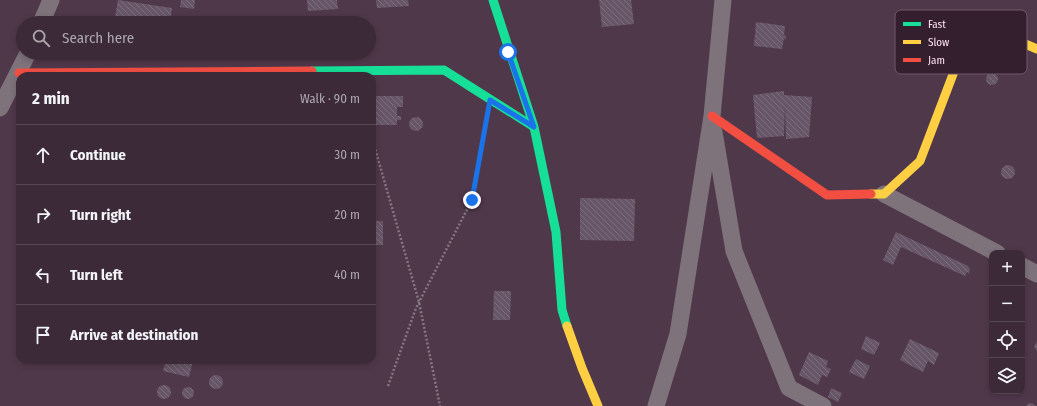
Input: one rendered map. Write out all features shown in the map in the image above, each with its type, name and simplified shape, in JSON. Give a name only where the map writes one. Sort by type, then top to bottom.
[{"type":"street","points":[[44,16],[51,0]]},
{"type":"street","points":[[493,0],[508,52],[534,127],[556,232],[562,310],[598,406]]},
{"type":"street","points":[[656,406],[678,334],[712,116],[723,0]]},
{"type":"street","points":[[1027,46],[1037,50]]},
{"type":"street","points":[[19,72],[25,60]]},
{"type":"street","points":[[161,72],[444,70],[534,127]]},
{"type":"street","points":[[884,194],[920,161],[953,74]]},
{"type":"street","points":[[0,108],[16,79]]},
{"type":"street","points":[[712,116],[827,195],[884,194],[991,250]]},
{"type":"street","points":[[712,116],[734,252],[789,388],[823,406]]},
{"type":"street","points":[[1025,268],[1037,274]]},
{"type":"path","points":[[388,386],[419,302],[472,200],[490,100]]},
{"type":"path","points":[[376,152],[419,302],[440,406]]},
{"type":"building","points":[[118,0],[172,8],[171,16],[115,16]]},
{"type":"building","points":[[181,0],[195,0],[194,9],[180,7]]},
{"type":"building","points":[[307,0],[337,0],[338,9],[308,11]]},
{"type":"building","points":[[376,0],[408,0],[409,6],[377,8]]},
{"type":"building","points":[[599,0],[631,0],[634,24],[602,27]]},
{"type":"building","points":[[756,22],[785,26],[784,35],[786,36],[786,40],[784,38],[782,49],[754,46]]},
{"type":"building","points":[[990,74],[994,74],[998,79],[996,83],[992,85],[988,83],[986,79]]},
{"type":"building","points":[[784,91],[784,95],[812,97],[809,137],[786,139],[785,104],[784,136],[757,138],[753,95]]},
{"type":"building","points":[[376,96],[403,96],[403,107],[397,107],[397,116],[401,116],[401,120],[397,120],[397,125],[376,125]]},
{"type":"building","points":[[416,117],[421,119],[423,124],[421,129],[416,131],[411,129],[409,124],[411,119]]},
{"type":"building","points":[[1008,165],[1013,167],[1015,172],[1013,177],[1008,179],[1003,177],[1001,172],[1003,167]]},
{"type":"building","points":[[580,198],[635,199],[634,241],[580,240]]},
{"type":"building","points":[[376,221],[383,221],[383,245],[376,245]]},
{"type":"building","points":[[896,232],[968,266],[970,270],[969,273],[967,272],[965,276],[901,247],[893,265],[883,260]]},
{"type":"building","points":[[494,291],[511,291],[510,320],[493,320]]},
{"type":"building","points":[[866,336],[880,343],[874,355],[861,349]]},
{"type":"building","points":[[910,339],[939,353],[934,365],[928,361],[923,372],[900,360]]},
{"type":"building","points":[[1037,341],[1037,351],[1034,347]]},
{"type":"building","points":[[809,352],[828,361],[826,367],[831,369],[827,377],[822,375],[818,385],[799,375]]},
{"type":"building","points":[[856,359],[870,366],[864,379],[849,372]]},
{"type":"building","points":[[165,364],[192,364],[189,377],[163,371]]},
{"type":"building","points":[[216,375],[221,377],[223,382],[221,387],[216,389],[211,387],[209,382],[211,377]]},
{"type":"building","points":[[164,385],[169,387],[171,392],[169,397],[164,399],[159,397],[157,392],[159,387]]},
{"type":"building","points":[[186,387],[190,387],[194,393],[190,399],[186,399],[182,395],[182,391]]},
{"type":"building","points":[[831,388],[842,393],[838,402],[828,397]]},
{"type":"building","points":[[1032,403],[1036,406],[1026,406],[1028,404]]},
{"type":"traffic: fast","points":[[493,0],[534,127],[556,232],[562,310],[567,326]]},
{"type":"traffic: fast","points":[[312,71],[444,70],[534,127]]},
{"type":"traffic: slow","points":[[1027,45],[1037,49]]},
{"type":"traffic: slow","points":[[871,194],[884,194],[920,161],[953,74]]},
{"type":"traffic: slow","points":[[567,326],[598,406]]},
{"type":"traffic: jam","points":[[166,72],[312,71]]},
{"type":"traffic: jam","points":[[712,116],[827,195],[871,194]]},
{"type":"route","points":[[472,200],[490,100],[534,127],[508,52]]}]
